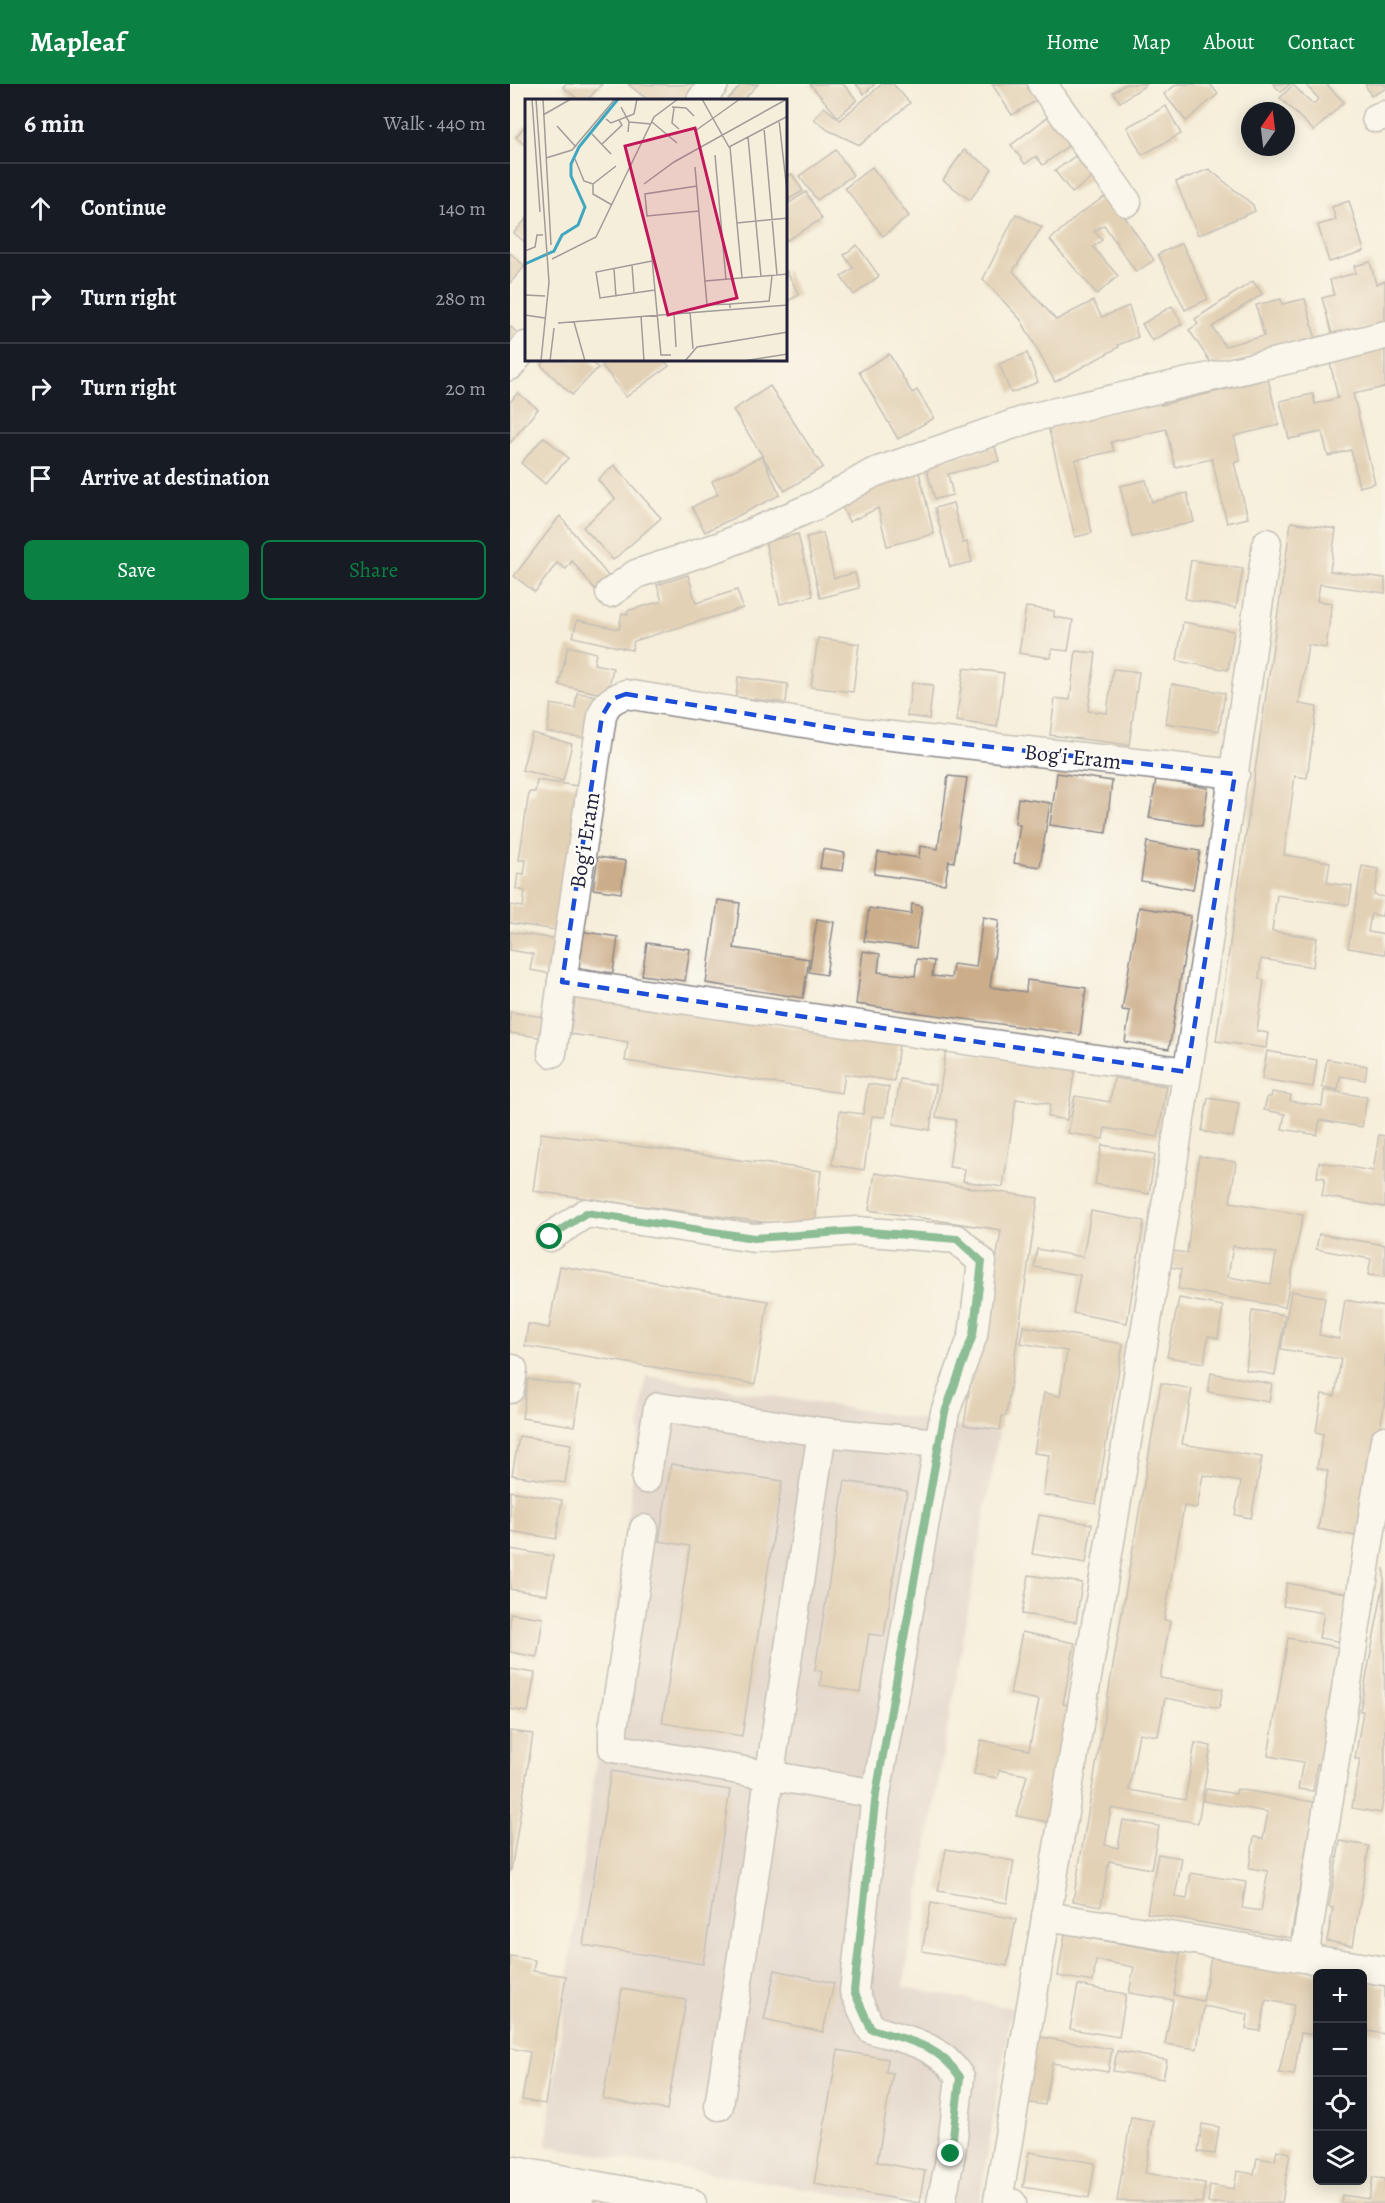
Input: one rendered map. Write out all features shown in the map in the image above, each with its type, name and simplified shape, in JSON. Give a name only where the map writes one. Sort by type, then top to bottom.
[{"type":"street","points":[[702,99],[714,84]]},
{"type":"street","points":[[1042,84],[1127,202]]},
{"type":"street","points":[[610,593],[636,574],[721,546],[817,505],[873,473],[1034,417],[1385,335]]},
{"type":"street","points":[[510,366],[525,347]]},
{"type":"street","points":[[1003,2202],[1046,1916],[1235,774],[1267,543]]},
{"type":"street","name":"Bog'i Eram","points":[[552,1053],[602,716],[605,707],[612,699],[626,694],[865,733],[1235,774]]},
{"type":"street","points":[[562,982],[1187,1072]]},
{"type":"street","points":[[550,1237],[586,1213],[754,1238],[857,1231],[957,1239],[982,1262],[973,1335],[945,1412],[876,1794],[854,1991],[871,2029],[927,2046],[948,2059],[960,2077],[951,2154],[941,2203]]},
{"type":"street","points":[[646,1479],[658,1407],[822,1432],[939,1443]]},
{"type":"street","points":[[719,2106],[822,1432]]},
{"type":"street","points":[[1305,1958],[1385,1440]]},
{"type":"street","points":[[644,1529],[613,1729],[613,1748],[876,1794]]},
{"type":"street","points":[[1046,1916],[1385,1971]]},
{"type":"street","points":[[510,2170],[692,2203]]},
{"type":"street","points":[[510,2191],[579,2203]]},
{"type":"highlighted area","points":[[626,694],[865,733],[1235,774],[1187,1072],[562,982],[602,716],[612,699]]},
{"type":"shaded area","points":[[646,1376],[999,1432],[903,1987],[1012,2008],[979,2203],[893,2203],[546,2146]]},
{"type":"building","points":[[566,84],[602,84],[588,99],[578,99],[563,87]]},
{"type":"building","points":[[628,84],[700,84],[691,99],[647,99]]},
{"type":"building","points":[[742,84],[758,84],[744,99],[728,99]]},
{"type":"building","points":[[810,84],[843,84],[857,100],[838,117]]},
{"type":"building","points":[[856,84],[875,84],[864,94]]},
{"type":"building","points":[[882,84],[893,84],[910,103],[860,145],[828,130],[814,119],[824,107],[840,120]]},
{"type":"building","points":[[992,84],[1030,84],[1039,99],[1012,115]]},
{"type":"building","points":[[1126,84],[1147,84],[1120,102],[1113,92]]},
{"type":"building","points":[[1177,84],[1210,84],[1218,94],[1186,121],[1164,94]]},
{"type":"building","points":[[1273,84],[1290,84],[1281,92]]},
{"type":"building","points":[[1305,84],[1326,84],[1344,102],[1314,131],[1295,113],[1295,102],[1284,102],[1280,98],[1293,85],[1313,104],[1319,99]]},
{"type":"building","points":[[1365,84],[1385,84],[1385,89],[1371,96]]},
{"type":"building","points":[[1166,106],[1181,134],[1142,155],[1127,127]]},
{"type":"building","points":[[1053,113],[1074,141],[1043,165],[1036,156],[1025,164],[1011,145]]},
{"type":"building","points":[[525,125],[525,145],[516,137]]},
{"type":"building","points":[[836,150],[853,175],[817,200],[799,176]]},
{"type":"building","points":[[964,150],[992,169],[970,200],[943,180]]},
{"type":"building","points":[[1075,156],[1092,178],[1072,193],[1055,171]]},
{"type":"building","points":[[872,167],[909,216],[883,236],[845,188]]},
{"type":"building","points":[[1209,169],[1253,205],[1255,211],[1198,235],[1176,182]]},
{"type":"building","points":[[792,174],[803,191],[788,200],[788,176]]},
{"type":"building","points":[[806,192],[822,219],[788,240],[788,204]]},
{"type":"building","points":[[1109,194],[1154,260],[1136,272],[1104,225],[1094,231],[1102,240],[1093,247],[1118,276],[1097,294],[1050,240],[1079,214]]},
{"type":"building","points":[[1349,201],[1364,251],[1329,262],[1318,225],[1336,220],[1332,207]]},
{"type":"building","points":[[1016,214],[1042,227],[1013,271],[1056,320],[1093,301],[1102,317],[1129,306],[1138,337],[1118,345],[1119,347],[1055,382],[1021,320],[983,279]]},
{"type":"building","points":[[525,220],[525,242],[514,233]]},
{"type":"building","points":[[1182,243],[1208,299],[1185,310],[1158,254]]},
{"type":"building","points":[[857,245],[879,276],[854,295],[841,277],[853,268],[844,255]]},
{"type":"building","points":[[510,253],[525,266],[510,283]]},
{"type":"building","points":[[1370,262],[1376,284],[1385,281],[1385,323],[1333,337],[1322,298],[1334,295],[1330,280],[1356,273],[1354,266]]},
{"type":"building","points":[[788,274],[799,295],[788,301]]},
{"type":"building","points":[[1253,281],[1262,294],[1212,327],[1225,346],[1264,336],[1256,305],[1281,299],[1282,304],[1305,299],[1316,340],[1213,366],[1189,330],[1198,324],[1195,319]]},
{"type":"building","points":[[1172,306],[1182,324],[1152,341],[1142,324]]},
{"type":"building","points":[[510,326],[520,336],[510,345]]},
{"type":"building","points":[[1385,349],[1385,387],[1353,394],[1375,483],[1359,487],[1351,450],[1328,456],[1322,432],[1289,439],[1280,401],[1313,394],[1315,404],[1338,398],[1330,362]]},
{"type":"building","points":[[1027,353],[1038,382],[1011,393],[999,364]]},
{"type":"building","points":[[889,354],[912,393],[917,390],[934,418],[898,439],[859,372]]},
{"type":"building","points":[[544,362],[592,362],[598,368],[572,395],[541,365]]},
{"type":"building","points":[[606,362],[666,362],[669,366],[626,397],[602,365]]},
{"type":"building","points":[[1268,379],[1279,425],[1234,436],[1240,461],[1234,463],[1248,518],[1227,523],[1212,459],[1175,467],[1166,429],[1111,442],[1114,451],[1075,460],[1092,533],[1075,537],[1048,426],[1159,400],[1161,405]]},
{"type":"building","points":[[770,386],[823,467],[785,491],[733,410]]},
{"type":"building","points":[[518,393],[538,409],[510,443],[510,402]]},
{"type":"building","points":[[544,437],[568,458],[545,484],[521,463]]},
{"type":"building","points":[[995,447],[999,461],[948,474],[953,495],[935,499],[925,464]]},
{"type":"building","points":[[762,456],[780,495],[705,532],[692,507],[718,494],[712,481]]},
{"type":"building","points":[[614,465],[661,518],[613,560],[583,527],[615,499],[598,480]]},
{"type":"building","points":[[919,472],[934,534],[887,546],[878,508],[849,522],[840,502],[886,480]]},
{"type":"building","points":[[1146,480],[1152,502],[1187,493],[1194,522],[1132,537],[1120,486]]},
{"type":"building","points":[[953,503],[963,543],[967,542],[972,562],[950,567],[935,508]]},
{"type":"building","points":[[560,516],[613,582],[598,593],[572,561],[566,569],[557,563],[535,592],[514,576]]},
{"type":"building","points":[[1291,522],[1336,529],[1330,571],[1385,578],[1385,593],[1320,584],[1317,601],[1332,603],[1326,648],[1308,645],[1299,704],[1317,707],[1307,778],[1295,776],[1284,855],[1330,862],[1327,883],[1352,886],[1349,905],[1277,895],[1272,931],[1317,938],[1313,967],[1261,959],[1259,979],[1264,980],[1257,1031],[1268,1033],[1266,1048],[1216,1041]]},
{"type":"building","points":[[823,533],[834,578],[855,573],[859,588],[820,598],[806,537]]},
{"type":"building","points":[[798,534],[813,596],[780,604],[765,542]]},
{"type":"building","points":[[1191,560],[1243,569],[1236,608],[1185,599]]},
{"type":"building","points":[[688,575],[696,603],[737,590],[743,608],[634,641],[632,650],[573,637],[577,620],[619,629],[622,613],[628,615],[627,611],[662,601],[657,585]]},
{"type":"building","points":[[1026,607],[1054,611],[1054,617],[1073,620],[1068,651],[1052,649],[1051,658],[1019,653]]},
{"type":"building","points":[[1183,622],[1234,631],[1228,670],[1177,661]]},
{"type":"building","points":[[818,638],[859,644],[853,692],[811,687]]},
{"type":"building","points":[[568,646],[596,653],[594,664],[613,668],[607,695],[559,685]]},
{"type":"building","points":[[1076,651],[1096,653],[1088,711],[1107,713],[1113,669],[1139,672],[1129,745],[1050,735],[1055,698],[1070,700]]},
{"type":"building","points":[[964,668],[1004,673],[997,727],[956,721]]},
{"type":"building","points":[[738,677],[788,684],[786,703],[736,697]]},
{"type":"building","points":[[912,683],[933,685],[929,719],[907,716]]},
{"type":"building","points":[[1172,684],[1225,693],[1219,731],[1166,723]]},
{"type":"building","points":[[577,693],[597,696],[591,739],[547,732],[551,704],[575,708]]},
{"type":"building","points":[[532,733],[572,744],[563,781],[522,770]]},
{"type":"building","points":[[1057,773],[1112,781],[1106,833],[1050,825]]},
{"type":"building","points":[[948,776],[967,778],[954,862],[949,861],[945,884],[874,874],[878,852],[919,858],[920,846],[938,849]]},
{"type":"building","points":[[1156,779],[1208,788],[1202,826],[1149,818]]},
{"type":"building","points":[[537,780],[584,787],[563,931],[510,923],[510,905],[523,907],[525,891],[516,889],[518,873],[524,874],[526,860],[519,860],[529,792],[535,792]]},
{"type":"building","points":[[1018,798],[1050,803],[1040,867],[1014,863],[1020,825],[1015,824]]},
{"type":"building","points":[[1147,842],[1200,851],[1193,890],[1141,881]]},
{"type":"building","points":[[823,849],[845,853],[843,871],[820,868]]},
{"type":"building","points":[[598,857],[626,861],[621,893],[593,889]]},
{"type":"building","points":[[1362,866],[1379,869],[1374,895],[1385,897],[1382,916],[1371,914],[1368,932],[1385,935],[1385,954],[1348,948]]},
{"type":"building","points":[[718,900],[740,903],[734,948],[809,959],[803,998],[706,983]]},
{"type":"building","points":[[912,904],[922,906],[916,948],[864,941],[869,908],[911,914]]},
{"type":"building","points":[[1139,907],[1191,916],[1169,1049],[1125,1042],[1130,1011],[1122,1010]]},
{"type":"building","points":[[983,917],[999,920],[990,987],[1026,992],[1027,980],[1086,988],[1080,1035],[856,1004],[863,951],[880,954],[878,972],[915,976],[917,959],[934,961],[932,976],[951,978],[953,964],[976,967]]},
{"type":"building","points":[[817,919],[834,922],[826,975],[809,972]]},
{"type":"building","points":[[579,931],[618,937],[613,973],[574,967]]},
{"type":"building","points":[[510,932],[562,940],[557,975],[530,970],[533,954],[510,950]]},
{"type":"building","points":[[647,943],[690,949],[685,981],[642,975]]},
{"type":"building","points":[[576,995],[899,1043],[894,1081],[845,1074],[842,1093],[625,1061],[628,1042],[570,1034]]},
{"type":"building","points":[[510,1012],[550,1018],[546,1038],[510,1033]]},
{"type":"building","points":[[946,1050],[1075,1068],[1067,1120],[1048,1117],[1050,1104],[1016,1099],[1003,1187],[963,1181],[965,1169],[949,1167],[956,1120],[936,1117]]},
{"type":"building","points":[[1267,1051],[1317,1060],[1313,1087],[1262,1079]]},
{"type":"building","points":[[1327,1059],[1367,1066],[1365,1080],[1340,1076],[1338,1090],[1322,1087]]},
{"type":"building","points":[[1114,1078],[1167,1086],[1158,1137],[1105,1128],[1103,1139],[1068,1133],[1075,1096],[1110,1102]]},
{"type":"building","points":[[900,1079],[936,1085],[930,1130],[893,1124]]},
{"type":"building","points":[[868,1084],[889,1087],[885,1117],[872,1116],[864,1170],[832,1165],[840,1111],[863,1114]]},
{"type":"building","points":[[1324,1090],[1367,1097],[1362,1127],[1320,1120],[1317,1135],[1282,1129],[1285,1114],[1264,1110],[1267,1097],[1271,1097],[1272,1092],[1291,1095],[1290,1101],[1322,1106]]},
{"type":"building","points":[[1208,1098],[1239,1103],[1233,1137],[1202,1131]]},
{"type":"building","points":[[541,1133],[821,1171],[814,1229],[533,1191]]},
{"type":"building","points":[[1379,1135],[1385,1136],[1385,1207],[1322,1196],[1325,1178],[1317,1177],[1319,1162],[1373,1171]]},
{"type":"building","points":[[1102,1145],[1155,1154],[1149,1194],[1095,1184]]},
{"type":"building","points":[[1199,1156],[1236,1162],[1230,1202],[1303,1215],[1285,1307],[1178,1289],[1181,1269],[1170,1267],[1173,1251],[1187,1253]],"holes":[[[1233,1246],[1276,1253],[1271,1284],[1228,1277]]]},
{"type":"building","points":[[875,1173],[1038,1198],[1006,1416],[1002,1416],[1000,1430],[964,1425],[982,1305],[989,1306],[1001,1230],[869,1210]]},
{"type":"building","points":[[1091,1211],[1144,1221],[1127,1323],[1073,1313],[1080,1275],[1034,1267],[1037,1249],[1083,1257]]},
{"type":"building","points":[[1319,1234],[1385,1245],[1385,1277],[1368,1275],[1371,1259],[1316,1249]]},
{"type":"building","points":[[560,1266],[768,1301],[755,1384],[525,1346],[528,1324],[549,1328]]},
{"type":"building","points":[[1291,1291],[1325,1297],[1319,1335],[1339,1339],[1345,1300],[1385,1307],[1385,1400],[1361,1537],[1318,1529],[1328,1471],[1317,1468],[1323,1434],[1316,1432],[1322,1394],[1335,1396],[1341,1359],[1281,1349]]},
{"type":"building","points":[[1179,1298],[1223,1306],[1218,1338],[1208,1336],[1204,1363],[1167,1357]]},
{"type":"building","points":[[1252,1310],[1285,1315],[1275,1375],[1246,1370]]},
{"type":"building","points":[[1023,1326],[1123,1344],[1096,1504],[1043,1495],[1049,1455],[1034,1453],[1044,1393],[1060,1396],[1067,1351],[1020,1343]]},
{"type":"building","points":[[1211,1373],[1272,1384],[1269,1402],[1208,1392]]},
{"type":"building","points":[[528,1379],[580,1387],[574,1426],[522,1418]]},
{"type":"building","points":[[1161,1383],[1192,1389],[1182,1444],[1262,1457],[1251,1518],[1235,1515],[1241,1482],[1203,1475],[1197,1508],[1184,1506],[1164,1620],[1170,1621],[1160,1678],[1223,1689],[1219,1708],[1165,1698],[1158,1736],[1139,1733],[1129,1790],[1185,1800],[1195,1743],[1211,1746],[1198,1823],[1111,1808],[1105,1845],[1118,1848],[1123,1820],[1159,1826],[1151,1869],[1109,1861],[1101,1906],[1073,1901]]},
{"type":"building","points":[[519,1436],[571,1444],[565,1483],[512,1475]]},
{"type":"building","points":[[671,1464],[782,1481],[742,1736],[662,1723],[690,1546],[659,1541]]},
{"type":"building","points":[[845,1481],[907,1491],[884,1636],[869,1634],[860,1692],[820,1685],[822,1671],[815,1670]]},
{"type":"building","points":[[510,1491],[562,1500],[556,1539],[510,1531]]},
{"type":"building","points":[[1039,1515],[1092,1524],[1086,1563],[1032,1554]]},
{"type":"building","points":[[510,1549],[553,1556],[547,1595],[510,1589]]},
{"type":"building","points":[[1384,1568],[1385,1788],[1381,1813],[1352,1808],[1360,1759],[1355,1759],[1363,1711],[1360,1711],[1384,1582]]},
{"type":"building","points":[[1029,1575],[1082,1583],[1076,1622],[1022,1614]]},
{"type":"building","points":[[1287,1583],[1352,1594],[1343,1642],[1319,1638],[1324,1613],[1283,1606]]},
{"type":"building","points":[[510,1613],[543,1618],[537,1657],[510,1652]]},
{"type":"building","points":[[1022,1632],[1075,1643],[1063,1704],[1075,1707],[1048,1822],[1016,1816],[1027,1775],[999,1770],[997,1778],[974,1774],[981,1740],[1029,1750],[1039,1700],[1010,1694]]},
{"type":"building","points":[[1288,1638],[1342,1648],[1322,1765],[1317,1764],[1313,1791],[1298,1789],[1303,1762],[1268,1756]]},
{"type":"building","points":[[510,1669],[535,1673],[528,1712],[510,1709]]},
{"type":"building","points":[[510,1731],[533,1734],[511,1871],[510,1871]]},
{"type":"building","points":[[611,1771],[730,1790],[703,1964],[583,1945]]},
{"type":"building","points":[[1206,1789],[1236,1794],[1237,1789],[1314,1802],[1291,1938],[1147,1913],[1158,1854],[1182,1858],[1175,1897],[1187,1899],[1191,1873],[1246,1882],[1242,1908],[1261,1911],[1268,1871],[1249,1868],[1254,1837],[1263,1839],[1268,1812],[1203,1801]]},
{"type":"building","points":[[1340,1841],[1369,1846],[1353,1946],[1327,1941],[1333,1908],[1329,1907]]},
{"type":"building","points":[[946,1849],[1014,1861],[1007,1903],[938,1891]]},
{"type":"building","points":[[931,1903],[1016,1919],[1007,1966],[922,1951]]},
{"type":"building","points":[[1065,1934],[1180,1954],[1174,1995],[1203,2001],[1211,1956],[1313,1973],[1313,2035],[1301,2033],[1294,2075],[1279,2073],[1294,2005],[1266,2000],[1260,2031],[1246,2029],[1248,2014],[1204,2006],[1197,2049],[1165,2044],[1173,2000],[1129,1993],[1134,1967],[1096,1960],[1093,1982],[1058,1976]]},
{"type":"building","points":[[510,1956],[535,1960],[533,1971],[566,1976],[545,2104],[522,2100],[530,2052],[510,2048]]},
{"type":"building","points":[[775,1970],[834,1983],[823,2032],[764,2019]]},
{"type":"building","points":[[1367,1983],[1385,1986],[1385,2034],[1367,2031]]},
{"type":"building","points":[[1078,1985],[1126,1994],[1119,2037],[1070,2029]]},
{"type":"building","points":[[622,1989],[686,2000],[667,2110],[603,2099]]},
{"type":"building","points":[[1034,2036],[1112,2049],[1108,2072],[1052,2063],[1045,2105],[1023,2102]]},
{"type":"building","points":[[838,2050],[888,2059],[886,2072],[893,2073],[877,2162],[925,2171],[919,2203],[814,2184]]},
{"type":"building","points":[[1117,2051],[1167,2060],[1163,2079],[1113,2071]]},
{"type":"building","points":[[1131,2117],[1154,2121],[1145,2173],[1205,2183],[1202,2203],[1117,2201]]},
{"type":"building","points":[[1202,2124],[1219,2127],[1215,2154],[1198,2152]]},
{"type":"building","points":[[1277,2150],[1290,2153],[1282,2203],[1208,2203],[1210,2185],[1234,2189],[1237,2171],[1254,2174],[1257,2158],[1275,2161]]},
{"type":"building","points":[[1029,2152],[1095,2163],[1089,2198],[1023,2187]]},
{"type":"building","points":[[1373,2177],[1385,2179],[1385,2203],[1341,2203],[1342,2195],[1369,2199]]},
{"type":"route","points":[[550,1237],[586,1213],[754,1238],[857,1231],[957,1239],[982,1262],[973,1335],[945,1412],[876,1794],[854,1991],[871,2029],[927,2046],[948,2059],[960,2077],[951,2154]]}]
